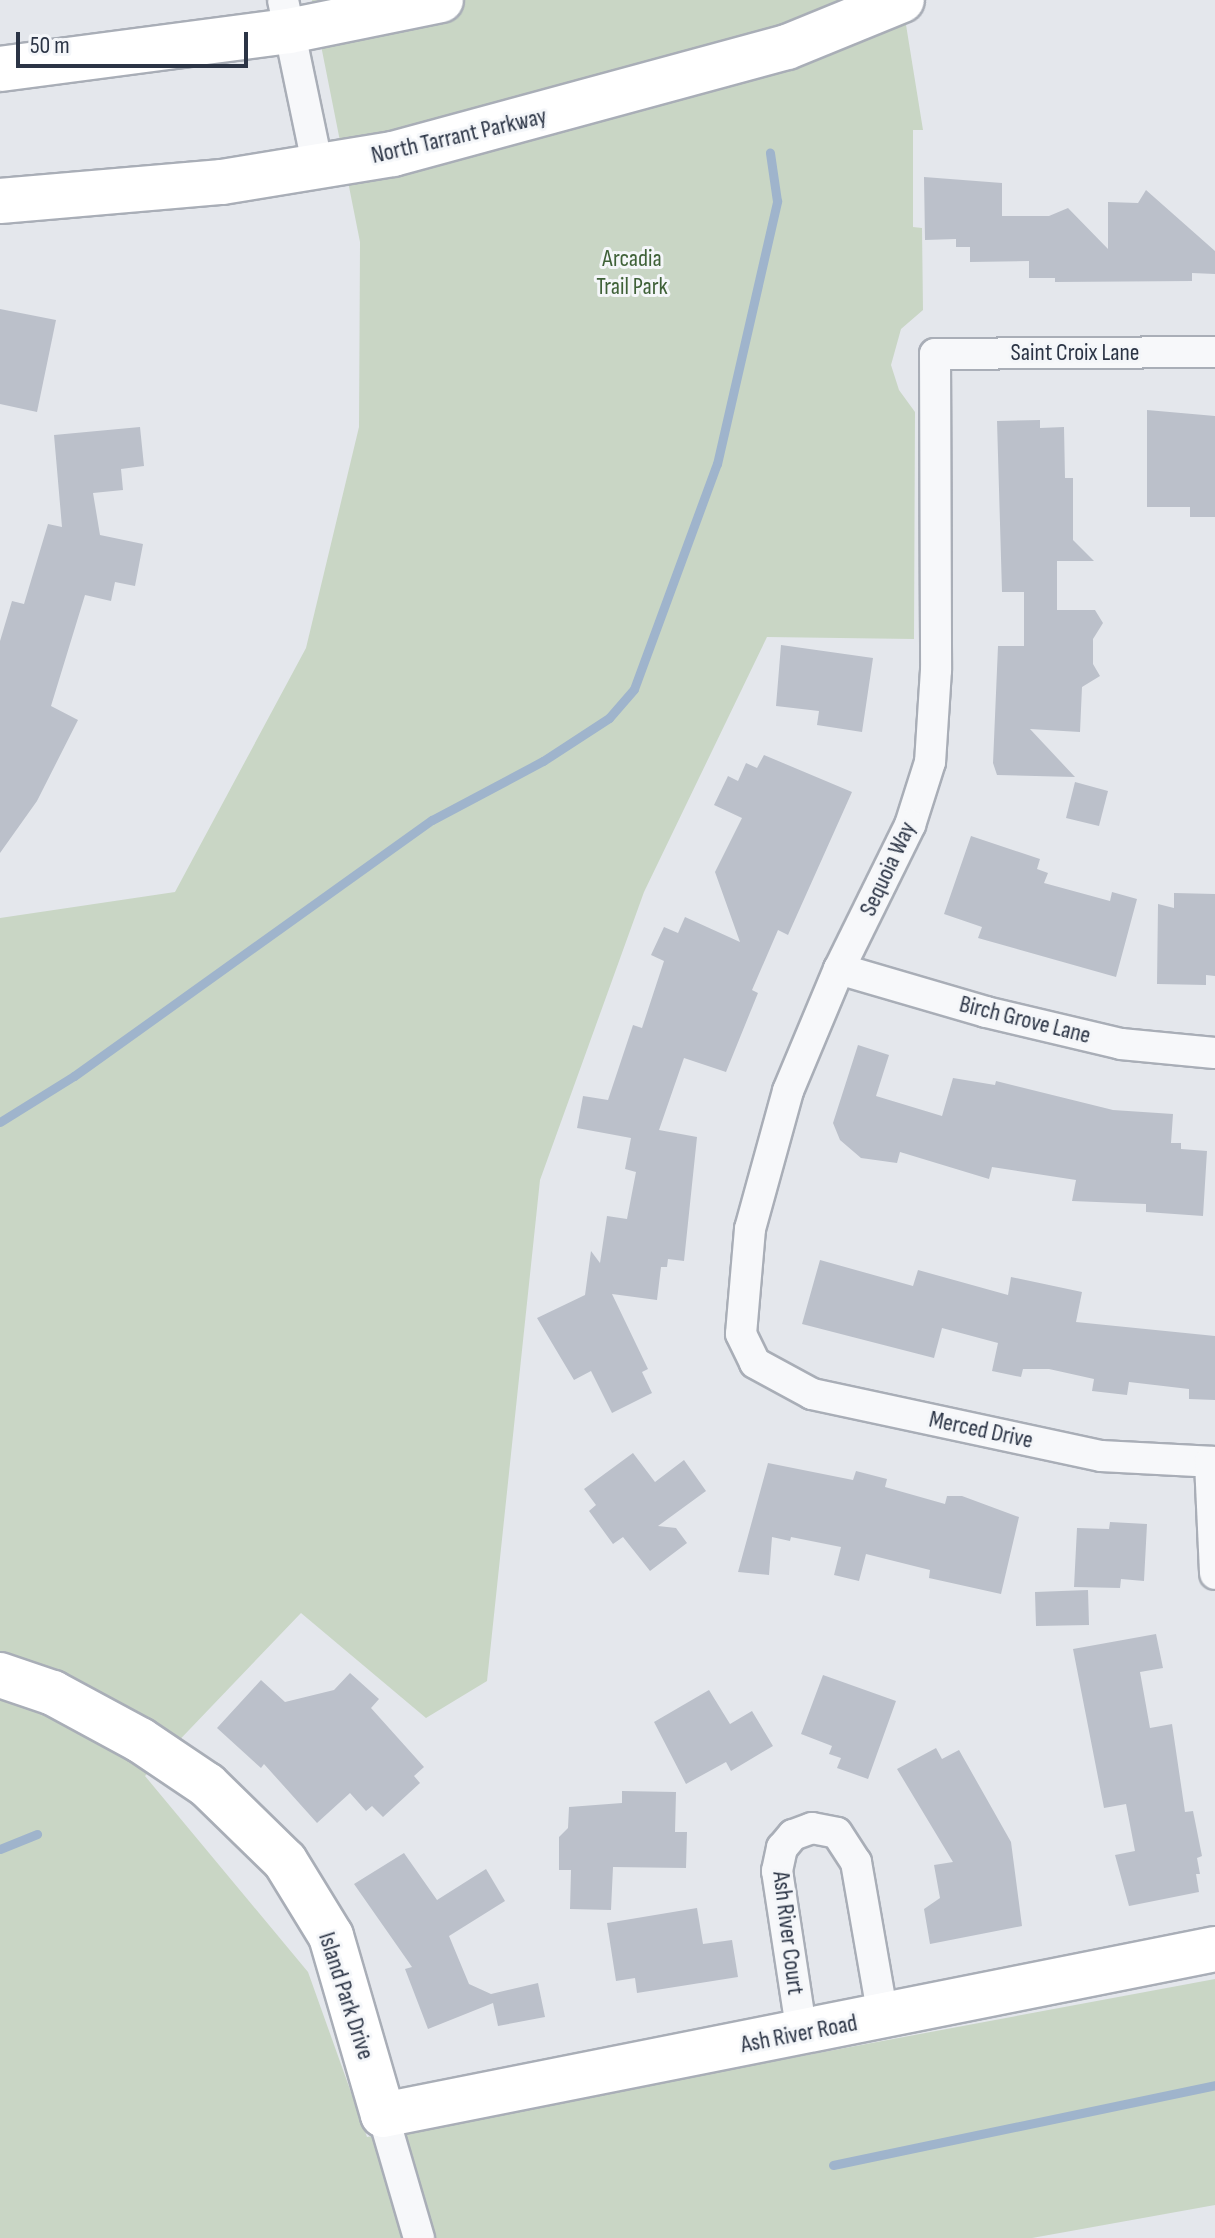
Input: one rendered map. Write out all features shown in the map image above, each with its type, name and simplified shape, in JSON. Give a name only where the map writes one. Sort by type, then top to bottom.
[{"type":"street","points":[[0,69],[286,16],[441,0]]},
{"type":"street","name":"North Tarrant Parkway","points":[[0,201],[222,182],[318,167],[476,134],[787,47],[902,0]]},
{"type":"street","points":[[286,16],[318,167]]},
{"type":"street","name":"Saint Croix Lane","points":[[935,354],[1215,352]]},
{"type":"street","name":"Sequoia Way","points":[[755,1363],[741,1334],[750,1229],[788,1091],[839,969],[910,825],[930,762],[936,670],[935,354]]},
{"type":"street","name":"Birch Grove Lane","points":[[839,969],[986,1012],[1121,1044],[1215,1053]]},
{"type":"street","name":"Merced Drive","points":[[755,1363],[812,1394],[1101,1456],[1212,1462]]},
{"type":"street","points":[[1212,1462],[1215,1574]]},
{"type":"street","name":"Island Park Drive","points":[[0,1675],[53,1693],[140,1740],[207,1785],[285,1861],[331,1936],[419,2238]]},
{"type":"street","name":"Ash River Court","points":[[802,2034],[777,1871],[782,1848],[793,1835],[812,1828],[837,1833],[856,1862],[883,2017]]},
{"type":"street","name":"Ash River Road","points":[[383,2115],[802,2034],[1215,1949]]},
{"type":"green space","name":"Arcadia Trail Park","points":[[312,0],[902,0],[923,130],[913,130],[913,227],[922,228],[923,310],[901,329],[891,365],[899,390],[915,412],[914,639],[767,637],[644,892],[540,1180],[487,1681],[426,1718],[301,1613],[145,1776],[308,1972],[367,2137],[1215,1979],[1215,2205],[1032,2238],[0,2238],[0,918],[175,892],[306,648],[359,427],[360,242]]},
{"type":"building","points":[[924,177],[1002,183],[1002,216],[1049,216],[1068,208],[1108,249],[1108,202],[1138,203],[1146,190],[1215,251],[1215,274],[1192,273],[1192,281],[1055,282],[1055,278],[1029,278],[1029,261],[970,262],[970,247],[956,247],[956,239],[925,240]]},
{"type":"building","points":[[0,309],[56,320],[37,412],[0,404]]},
{"type":"building","points":[[1147,410],[1215,416],[1215,517],[1190,517],[1190,507],[1147,507]]},
{"type":"building","points":[[1040,420],[1040,428],[1064,427],[1065,478],[1073,478],[1073,540],[1094,561],[1057,561],[1057,610],[1095,610],[1103,623],[1093,639],[1093,664],[1100,676],[1082,687],[1080,732],[1030,729],[1075,777],[997,775],[993,763],[998,646],[1024,646],[1024,592],[1002,592],[997,421]]},
{"type":"building","points":[[140,427],[144,466],[121,469],[123,490],[93,493],[100,535],[143,544],[135,586],[115,582],[111,601],[85,595],[51,706],[78,720],[37,801],[0,853],[0,641],[12,601],[24,604],[48,524],[62,527],[54,435]]},
{"type":"building","points":[[781,645],[873,658],[862,732],[817,725],[819,711],[776,706]]},
{"type":"building","points":[[764,755],[852,792],[788,935],[778,930],[752,990],[758,993],[726,1072],[684,1058],[659,1130],[697,1137],[684,1261],[668,1259],[667,1267],[661,1267],[657,1300],[612,1294],[648,1369],[642,1372],[652,1393],[612,1413],[591,1371],[574,1380],[537,1318],[585,1295],[591,1251],[600,1263],[607,1216],[627,1219],[636,1172],[625,1169],[631,1138],[577,1128],[583,1096],[608,1100],[633,1025],[642,1028],[664,961],[651,955],[664,927],[678,933],[685,917],[740,942],[715,872],[742,818],[714,805],[728,776],[738,781],[746,763],[757,768]]},
{"type":"building","points":[[1075,782],[1108,791],[1099,826],[1066,818]]},
{"type":"building","points":[[971,836],[1040,859],[1037,869],[1048,873],[1044,883],[1110,901],[1112,892],[1137,899],[1116,977],[978,938],[982,927],[944,914]]},
{"type":"building","points":[[1174,893],[1215,894],[1215,976],[1206,975],[1206,985],[1157,984],[1158,904],[1174,908]]},
{"type":"building","points":[[858,1045],[889,1055],[876,1096],[942,1116],[953,1078],[995,1085],[996,1081],[1113,1110],[1173,1114],[1171,1143],[1181,1143],[1181,1149],[1207,1151],[1203,1216],[1146,1212],[1146,1204],[1072,1201],[1076,1180],[992,1167],[989,1179],[900,1152],[897,1163],[861,1158],[840,1140],[833,1123]]},
{"type":"building","points":[[820,1260],[913,1286],[918,1270],[1008,1295],[1011,1277],[1082,1292],[1076,1322],[1215,1336],[1215,1400],[1189,1399],[1189,1389],[1129,1382],[1127,1395],[1092,1391],[1094,1379],[1049,1369],[1023,1369],[1021,1377],[992,1371],[998,1343],[942,1328],[934,1358],[802,1324]]},
{"type":"building","points":[[633,1453],[655,1482],[684,1460],[706,1491],[658,1526],[676,1528],[687,1543],[650,1571],[623,1537],[613,1544],[589,1511],[596,1505],[584,1489]]},
{"type":"building","points":[[768,1463],[853,1480],[856,1471],[887,1479],[885,1487],[945,1504],[947,1496],[962,1496],[1019,1517],[1001,1594],[929,1578],[930,1570],[866,1554],[859,1581],[834,1575],[841,1547],[791,1537],[790,1541],[772,1537],[769,1575],[738,1572]]},
{"type":"building","points":[[1110,1522],[1147,1524],[1144,1581],[1121,1579],[1120,1588],[1074,1587],[1077,1528],[1109,1529]]},
{"type":"building","points":[[1088,1590],[1089,1625],[1036,1626],[1035,1592]]},
{"type":"building","points":[[1156,1634],[1163,1668],[1140,1672],[1150,1728],[1172,1724],[1185,1812],[1193,1811],[1202,1856],[1197,1858],[1199,1892],[1129,1906],[1115,1855],[1135,1851],[1126,1804],[1104,1808],[1073,1649]]},
{"type":"building","points":[[350,1673],[379,1699],[371,1708],[424,1767],[414,1776],[420,1783],[383,1817],[372,1806],[366,1811],[350,1793],[317,1823],[264,1764],[261,1768],[217,1728],[261,1680],[285,1702],[334,1690]]},
{"type":"building","points":[[823,1675],[896,1701],[868,1779],[837,1768],[841,1758],[829,1754],[832,1746],[801,1734]]},
{"type":"building","points":[[709,1690],[730,1724],[752,1711],[773,1746],[731,1771],[726,1762],[686,1784],[654,1722]]},
{"type":"building","points":[[936,1748],[942,1759],[959,1750],[1011,1842],[1022,1926],[930,1944],[924,1909],[940,1898],[934,1865],[953,1862],[897,1769]]},
{"type":"building","points":[[622,1791],[676,1792],[675,1832],[687,1832],[686,1868],[613,1867],[611,1910],[570,1909],[571,1870],[559,1870],[559,1837],[568,1828],[569,1807],[622,1803]]},
{"type":"building","points":[[404,1853],[437,1900],[486,1869],[505,1901],[449,1936],[469,1984],[491,1994],[538,1983],[545,2017],[498,2026],[493,2003],[428,2029],[405,1969],[412,1967],[354,1884]]},
{"type":"building","points":[[697,1908],[703,1944],[732,1940],[738,1977],[637,1993],[635,1978],[616,1981],[607,1923]]},
{"type":"waterway","points":[[0,1122],[74,1076],[432,820],[543,761],[609,718],[634,689],[717,464],[777,201],[770,153]]},
{"type":"waterway","points":[[0,1849],[37,1834]]},
{"type":"waterway","points":[[833,2165],[1215,2085]]}]
